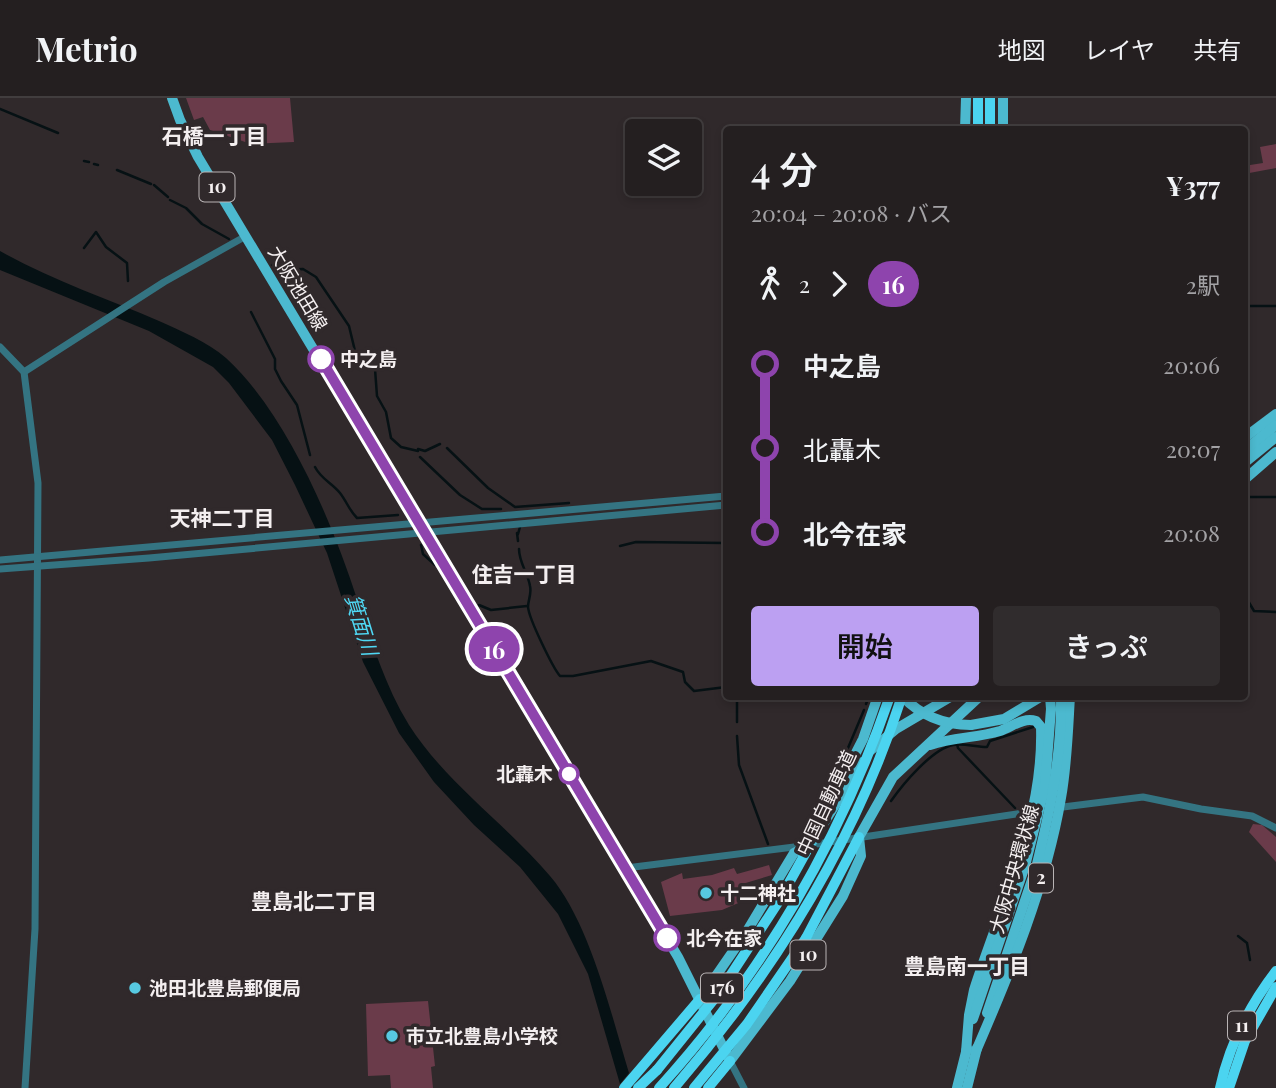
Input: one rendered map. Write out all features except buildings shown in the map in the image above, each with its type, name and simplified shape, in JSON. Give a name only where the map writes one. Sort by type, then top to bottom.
[{"type":"highway","points":[[978,98],[978,126]]},
{"type":"highway","points":[[990,98],[990,126]]},
{"type":"highway","name":"中国自動車道","points":[[659,1088],[738,991],[796,901],[846,806],[888,700]]},
{"type":"highway","name":"中国自動車道","points":[[674,1088],[747,998],[809,905],[859,809],[900,700]]},
{"type":"highway","name":"176","points":[[694,1088],[747,1024],[806,938],[859,837]]},
{"type":"highway","name":"176","points":[[640,1088],[725,984],[779,901],[810,845]]},
{"type":"highway","name":"11","points":[[1220,1088],[1243,1023],[1276,971]]},
{"type":"highway","name":"11","points":[[1230,1088],[1245,1041],[1276,987]]},
{"type":"highway","points":[[624,1088],[699,999]]},
{"type":"highway","points":[[708,1088],[730,1061]]},
{"type":"main road","name":"大阪池田線","points":[[172,98],[188,138],[678,957],[730,1061]]},
{"type":"main road","points":[[965,126],[966,98]]},
{"type":"main road","points":[[1003,98],[1003,126]]},
{"type":"main road","points":[[1248,435],[1276,414]]},
{"type":"main road","points":[[1248,448],[1276,425]]},
{"type":"main road","points":[[1248,460],[1276,437]]},
{"type":"main road","points":[[1248,469],[1276,450]]},
{"type":"main road","points":[[1248,476],[1276,450]]},
{"type":"main road","points":[[810,845],[863,739],[877,700]]},
{"type":"main road","points":[[907,700],[932,718],[971,725],[1004,719],[1035,700]]},
{"type":"main road","points":[[699,999],[747,932],[794,853],[810,845],[858,766],[877,743],[946,700]]},
{"type":"main road","name":"10","points":[[730,1061],[790,981],[843,896],[861,856],[859,837],[893,777],[976,700]]},
{"type":"main road","points":[[967,709],[982,700]]},
{"type":"main road","name":"大阪中央環状線","points":[[1031,867],[1045,786],[1050,700]]},
{"type":"main road","name":"大阪中央環状線","points":[[957,1088],[1031,867],[1055,783],[1061,700]]},
{"type":"main road","name":"2","points":[[971,1051],[1022,939],[1045,866],[1059,807],[1070,700]]},
{"type":"main road","points":[[927,746],[948,738],[992,733],[1027,720],[1037,722],[1041,727],[1031,811],[1017,865],[968,1015],[971,1051]]},
{"type":"main road","name":"大阪中央環状線","points":[[967,1088],[971,1051]]},
{"type":"street","points":[[24,372],[127,305],[246,236]]},
{"type":"street","points":[[0,347],[24,372],[37,462],[35,929],[25,1088]]},
{"type":"street","points":[[0,569],[343,540],[421,528],[723,496]]},
{"type":"street","points":[[0,560],[339,531],[421,528],[723,505]]},
{"type":"street","points":[[625,868],[810,845],[1031,811],[1143,797],[1252,816],[1276,828]]},
{"type":"street","points":[[730,1061],[744,1088]]},
{"type":"shaded area","points":[[186,98],[290,98],[294,142],[251,144],[210,130],[203,117],[194,120]]},
{"type":"shaded area","points":[[1276,144],[1276,168],[1248,173],[1248,155],[1250,165],[1263,163],[1260,147]]},
{"type":"shaded area","points":[[1253,824],[1262,825],[1276,837],[1276,862],[1249,832]]},
{"type":"shaded area","name":"十二神社","points":[[769,865],[772,875],[739,885],[743,901],[722,910],[670,916],[661,882],[682,873],[683,879],[712,875],[734,868],[737,874]]},
{"type":"shaded area","points":[[428,1001],[435,1066],[431,1067],[433,1088],[391,1088],[390,1075],[368,1076],[366,1004]]},
{"type":"water","name":"箕面川","points":[[0,251],[39,271],[203,342],[226,358],[269,408],[321,504],[380,664],[409,725],[440,766],[550,876],[577,918],[598,970],[629,1073],[620,1084],[588,974],[558,914],[520,867],[474,825],[434,782],[399,733],[363,662],[327,553],[272,440],[229,383],[213,367],[149,331],[0,270]]},
{"type":"waterway","points":[[0,109],[58,133]]},
{"type":"waterway","points":[[84,161],[89,162]]},
{"type":"waterway","points":[[94,164],[98,165]]},
{"type":"waterway","points":[[117,170],[151,184]]},
{"type":"waterway","points":[[154,185],[168,197]]},
{"type":"waterway","points":[[170,200],[186,208],[202,224],[229,239]]},
{"type":"waterway","points":[[84,248],[96,232],[106,247],[127,263],[128,281]]},
{"type":"waterway","points":[[272,265],[281,270],[303,269],[316,277],[349,326],[355,351],[366,360]]},
{"type":"waterway","points":[[1248,306],[1276,306]]},
{"type":"waterway","points":[[251,312],[275,359],[275,369],[297,405],[310,455]]},
{"type":"waterway","points":[[370,363],[375,369],[377,396],[386,412],[391,438],[401,447],[418,451]]},
{"type":"waterway","points":[[418,449],[425,451],[440,444]]},
{"type":"waterway","points":[[447,448],[488,488],[515,507],[569,503]]},
{"type":"waterway","points":[[420,457],[460,495],[482,509],[501,509]]},
{"type":"waterway","points":[[315,467],[340,493],[357,518],[398,515]]},
{"type":"waterway","points":[[1248,497],[1276,497]]},
{"type":"waterway","points":[[518,534],[520,527]]},
{"type":"waterway","points":[[517,533],[518,541]]},
{"type":"waterway","points":[[620,546],[636,542],[723,543]]},
{"type":"waterway","points":[[421,545],[423,554],[435,565]]},
{"type":"waterway","points":[[519,549],[530,589],[529,613],[560,676],[573,676],[651,661],[683,672],[685,682],[694,691],[723,687]]},
{"type":"waterway","points":[[1248,601],[1254,611],[1276,612]]},
{"type":"waterway","points":[[479,605],[491,610],[527,606]]},
{"type":"waterway","points":[[737,700],[737,722]]},
{"type":"waterway","points":[[866,704],[868,700]]},
{"type":"waterway","points":[[840,767],[864,710]]},
{"type":"waterway","points":[[891,801],[919,768],[945,748],[953,745],[987,747],[990,741],[1033,727]]},
{"type":"waterway","points":[[737,736],[739,765],[768,844]]},
{"type":"waterway","points":[[957,744],[1015,808]]},
{"type":"waterway","points":[[1238,936],[1247,943],[1250,960]]},
{"type":"bus line","name":"16","points":[[321,359],[405,504],[667,938]]},
{"type":"place","name":"中之島","points":[[321,359]]},
{"type":"place","name":"北轟木","points":[[569,774]]},
{"type":"place","name":"十二神社","points":[[706,893]]},
{"type":"place","name":"北今在家","points":[[667,938]]},
{"type":"place","name":"池田北豊島郵便局","points":[[135,988]]},
{"type":"place","name":"市立北豊島小学校","points":[[392,1036]]},
{"type":"district","name":"石橋一丁目","points":[[214,137]]},
{"type":"district","name":"天神二丁目","points":[[222,519]]},
{"type":"district","name":"住吉一丁目","points":[[524,575]]},
{"type":"district","name":"豊島北二丁目","points":[[314,902]]},
{"type":"district","name":"豊島南一丁目","points":[[967,967]]}]
